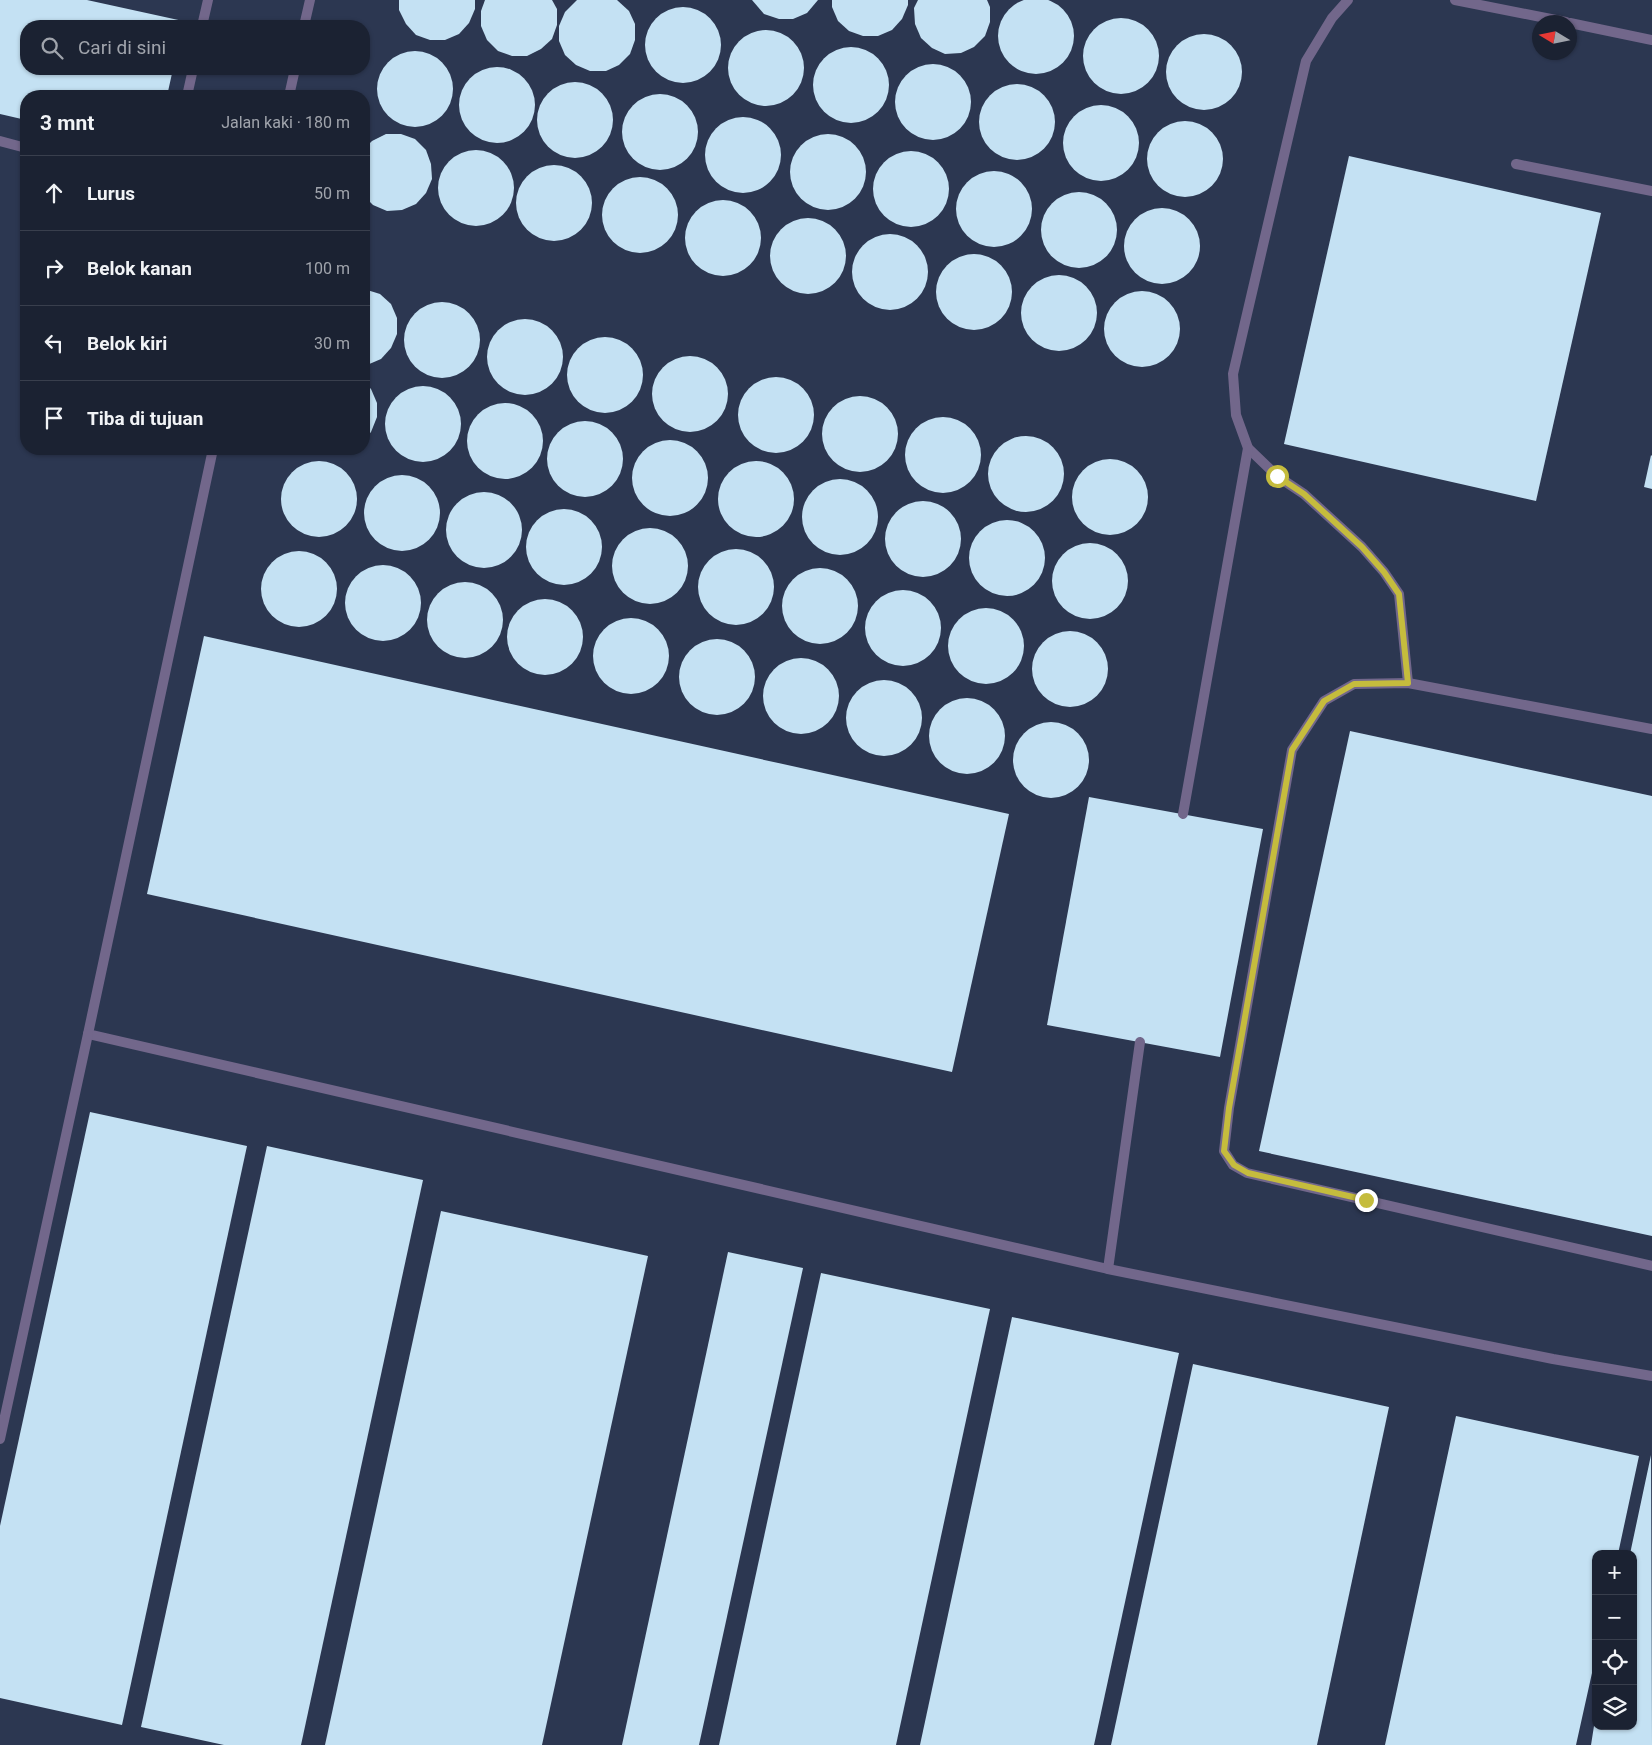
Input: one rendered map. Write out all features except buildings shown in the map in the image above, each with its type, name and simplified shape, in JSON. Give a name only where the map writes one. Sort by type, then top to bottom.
[{"type":"lane","points":[[203,20],[208,0]]},
{"type":"lane","points":[[305,20],[310,0]]},
{"type":"lane","points":[[1346,0],[1332,18],[1306,61],[1235,365],[1236,415],[1248,448],[1277,476],[1304,494],[1362,547],[1399,594],[1408,683]]},
{"type":"lane","points":[[1455,0],[1532,15]]},
{"type":"lane","points":[[1577,24],[1652,40]]},
{"type":"lane","points":[[188,90],[192,75]]},
{"type":"lane","points":[[290,90],[294,75]]},
{"type":"lane","points":[[0,141],[20,146]]},
{"type":"lane","points":[[1516,164],[1652,191]]},
{"type":"lane","points":[[1183,814],[1248,448]]},
{"type":"lane","points":[[0,1439],[212,455]]},
{"type":"lane","points":[[1652,729],[1408,683],[1354,684],[1324,701],[1292,750],[1230,1098],[1224,1151],[1234,1165],[1248,1173],[1652,1266]]},
{"type":"lane","points":[[88,1034],[1108,1269],[1543,1357],[1652,1376]]},
{"type":"lane","points":[[1108,1269],[1140,1042]]},
{"type":"shaded area","points":[[0,0],[1652,0],[1652,1745],[0,1745]]},
{"type":"route","points":[[1277,476],[1304,494],[1362,547],[1384,572],[1399,594],[1408,683],[1354,684],[1324,701],[1292,750],[1229,1108],[1224,1151],[1234,1165],[1248,1173],[1366,1200]]}]
